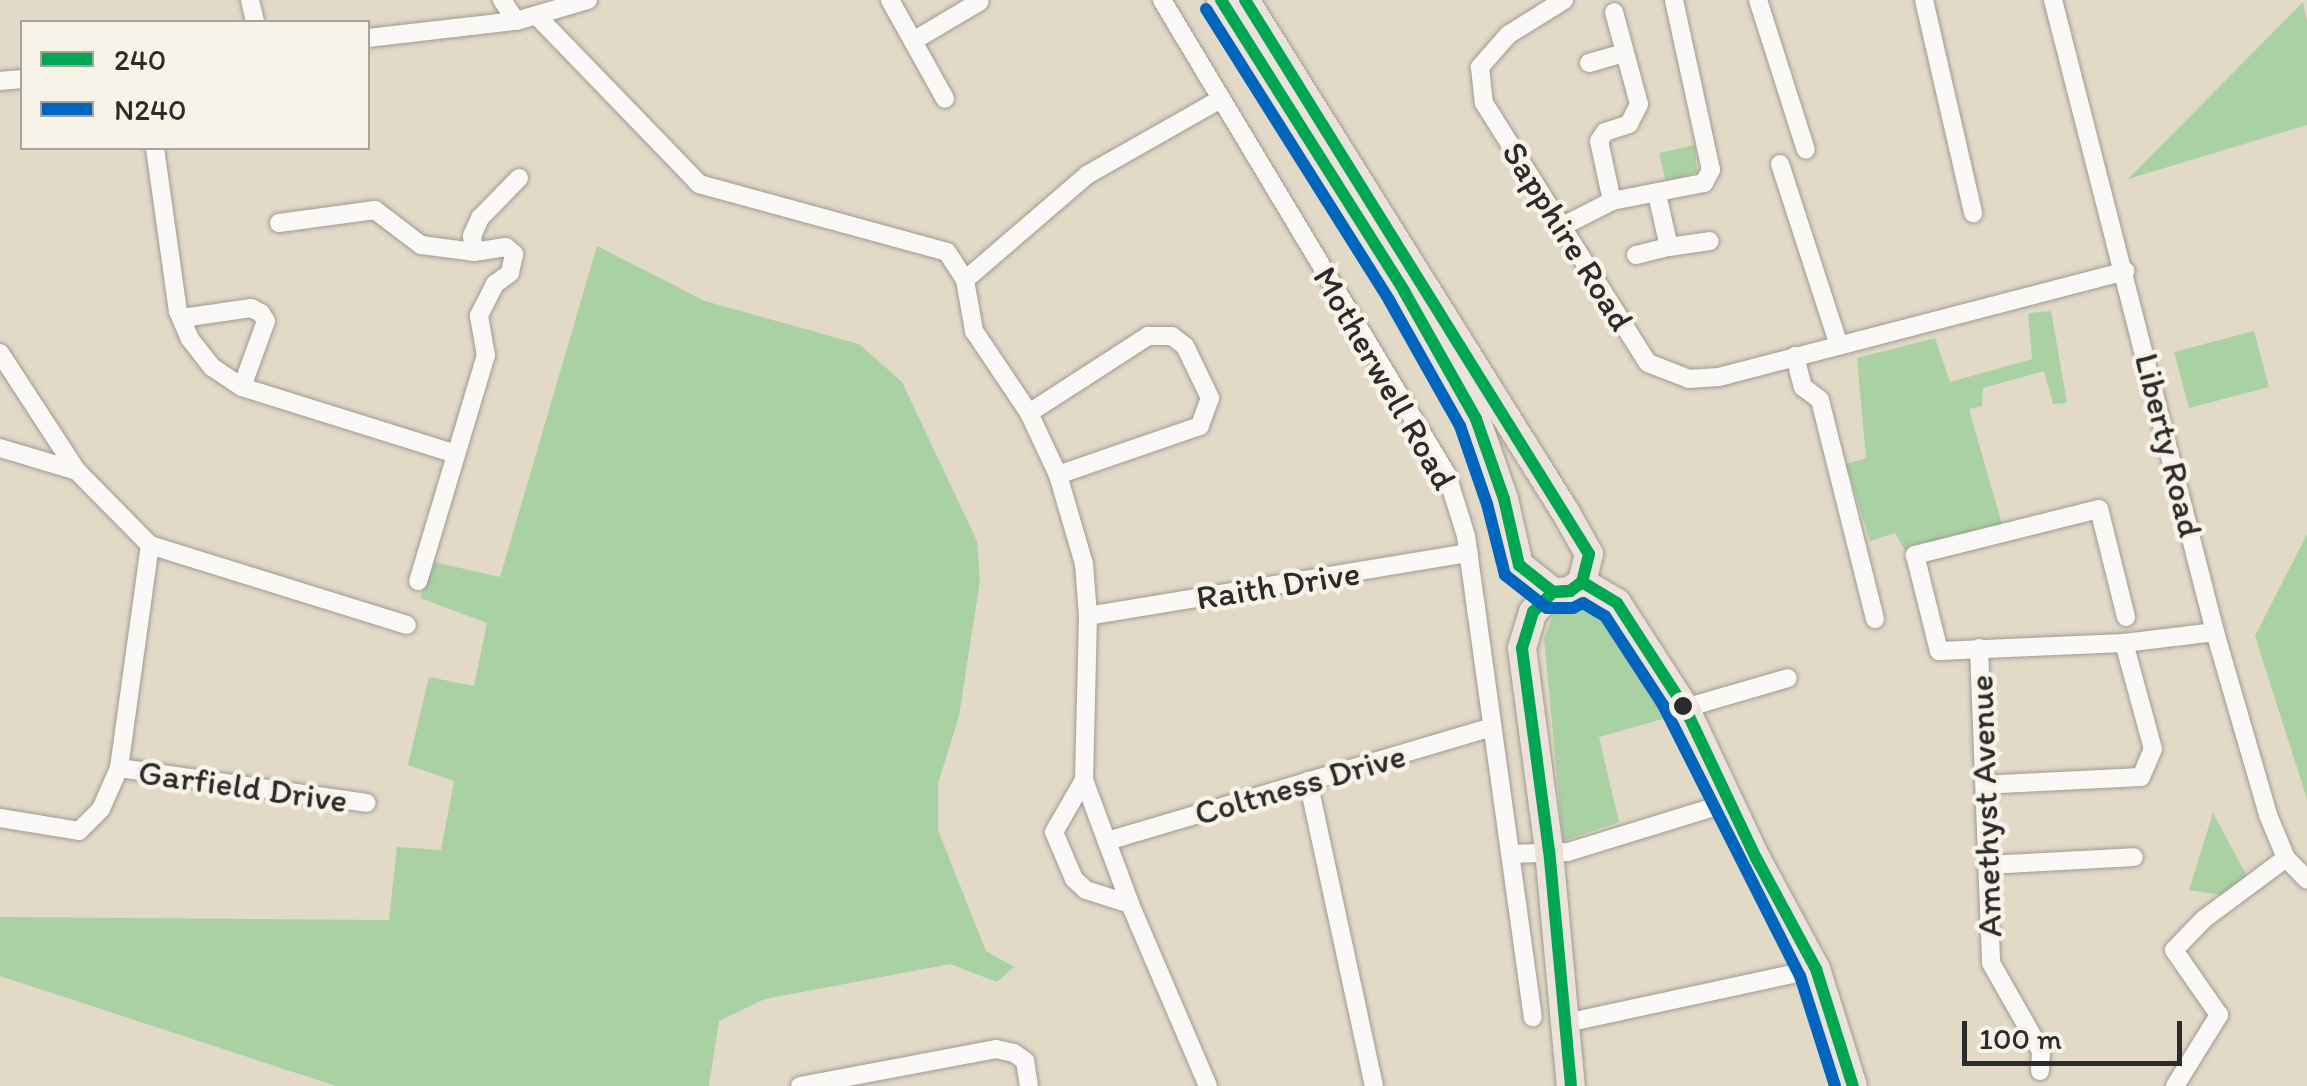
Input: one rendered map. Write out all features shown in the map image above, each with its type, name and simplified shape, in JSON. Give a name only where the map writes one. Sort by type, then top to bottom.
[{"type":"main road","name":"Motherwell Road","points":[[1242,1],[1548,483],[1588,554],[1582,582]]},
{"type":"main road","name":"Motherwell Road","points":[[1242,1],[1476,420],[1504,499],[1519,565],[1553,592]]},
{"type":"main road","name":"Motherwell Road","points":[[1504,499],[1523,482],[1548,483]]},
{"type":"main road","points":[[1570,1086],[1548,852],[1522,648],[1533,612],[1553,592],[1570,591],[1582,582],[1617,603],[1685,708],[1816,970],[1853,1086]]},
{"type":"street","points":[[502,0],[516,20]]},
{"type":"street","points":[[370,38],[516,20],[588,0]]},
{"type":"street","points":[[890,0],[945,99]]},
{"type":"street","name":"Motherwell Road","points":[[1162,0],[1447,475],[1468,553],[1533,1017]]},
{"type":"street","name":"Sapphire Road","points":[[1564,0],[1508,35],[1480,67],[1484,103],[1648,362],[1690,378],[1719,377],[2126,271]]},
{"type":"street","points":[[1562,227],[1612,202],[1704,183],[1711,170],[1674,0]]},
{"type":"street","points":[[1758,0],[1806,150]]},
{"type":"street","points":[[1924,0],[1973,213]]},
{"type":"street","name":"Liberty Road","points":[[2056,1],[2215,632],[2268,814],[2286,858],[2307,880]]},
{"type":"street","points":[[913,41],[979,2]]},
{"type":"street","points":[[1612,202],[1599,141],[1605,132],[1629,124],[1639,104],[1614,12]]},
{"type":"street","points":[[537,16],[699,184],[946,252],[965,280],[974,332],[1029,413],[1058,475],[1084,564],[1088,616],[1084,780],[1130,904],[1208,1086]]},
{"type":"street","points":[[1589,63],[1625,54]]},
{"type":"street","points":[[965,280],[1087,175],[1221,98]]},
{"type":"street","points":[[155,150],[182,318],[190,340],[212,367],[242,388],[456,454]]},
{"type":"street","points":[[1780,164],[1839,346]]},
{"type":"street","points":[[474,252],[472,236],[480,218],[520,178]]},
{"type":"street","points":[[1657,194],[1669,247]]},
{"type":"street","points":[[279,222],[375,210],[421,245],[474,252],[506,248],[514,254],[514,263],[495,284],[479,316],[486,356],[418,580]]},
{"type":"street","points":[[1636,255],[1710,241]]},
{"type":"street","points":[[182,318],[251,308],[261,313],[266,321],[242,388]]},
{"type":"street","points":[[1029,413],[1148,336],[1172,336],[1186,346],[1210,398],[1200,426],[1058,475]]},
{"type":"street","points":[[0,353],[77,471],[150,544],[407,626]]},
{"type":"street","points":[[1795,356],[1803,387],[1820,400],[1875,618]]},
{"type":"street","points":[[0,448],[77,471]]},
{"type":"street","points":[[2126,616],[2099,509],[1915,554],[1940,651],[2124,643],[2215,632]]},
{"type":"street","points":[[0,818],[79,831],[101,809],[119,768],[150,544]]},
{"type":"street","name":"Raith Drive","points":[[1088,616],[1468,553]]},
{"type":"street","points":[[2000,784],[2141,777],[2152,750],[2124,643]]},
{"type":"street","name":"Amethyst Avenue","points":[[1979,648],[1992,963],[2041,1051],[2040,1072]]},
{"type":"street","points":[[1685,708],[1788,678]]},
{"type":"street","name":"Coltness Drive","points":[[1106,841],[1493,727]]},
{"type":"street","name":"Garfield Drive","points":[[119,768],[367,803]]},
{"type":"street","points":[[1084,780],[1054,832],[1074,880],[1086,890],[1130,904]]},
{"type":"street","points":[[1308,781],[1374,1086]]},
{"type":"street","points":[[1510,854],[1568,852],[1731,802]]},
{"type":"street","points":[[1988,865],[2134,857]]},
{"type":"street","points":[[2175,1086],[2219,1014],[2174,950],[2204,918],[2286,858]]},
{"type":"street","points":[[1566,1023],[1816,970]]},
{"type":"street","points":[[800,1086],[996,1049],[1014,1053],[1025,1061],[1029,1086]]},
{"type":"green space","points":[[2303,2],[2307,21],[2307,125],[2128,179]]},
{"type":"green space","points":[[1695,145],[1697,172],[1666,182],[1659,153]]},
{"type":"green space","points":[[597,246],[705,301],[859,344],[902,382],[977,541],[980,580],[959,716],[938,784],[938,830],[986,951],[1014,967],[997,982],[950,964],[765,999],[719,1021],[709,1086],[336,1086],[0,976],[0,917],[389,920],[397,847],[441,850],[454,781],[408,765],[429,677],[474,686],[487,623],[420,598],[434,562],[500,577]]},
{"type":"green space","points":[[2051,311],[2067,403],[2053,404],[2044,371],[1983,388],[1982,406],[1969,409],[2002,524],[1907,554],[1895,533],[1870,541],[1846,464],[1866,458],[1857,358],[1935,338],[1950,382],[2032,359],[2028,313]]},
{"type":"green space","points":[[2254,331],[2269,387],[2189,408],[2174,352]]},
{"type":"green space","points":[[2307,534],[2307,799],[2255,636]]},
{"type":"green space","points":[[1591,603],[1607,608],[1677,715],[1599,737],[1619,822],[1563,841],[1544,638],[1554,613]]},
{"type":"green space","points":[[2213,813],[2247,876],[2222,895],[2189,890]]},
{"type":"transit line","name":"240","points":[[1221,0],[1404,291],[1476,419],[1504,499],[1519,565],[1553,592],[1570,591],[1582,582],[1589,554],[1245,0]]},
{"type":"transit line","name":"N240","points":[[1206,9],[1389,300],[1460,426],[1487,504],[1505,575],[1547,608],[1573,608],[1583,603],[1605,616],[1663,705],[1800,976],[1835,1086]]},
{"type":"transit line","name":"240","points":[[1582,582],[1617,603],[1685,708],[1756,858],[1816,969],[1853,1086]]},
{"type":"transit line","name":"240","points":[[1571,1086],[1549,851],[1522,648],[1533,612],[1553,592],[1570,591],[1582,582]]}]
